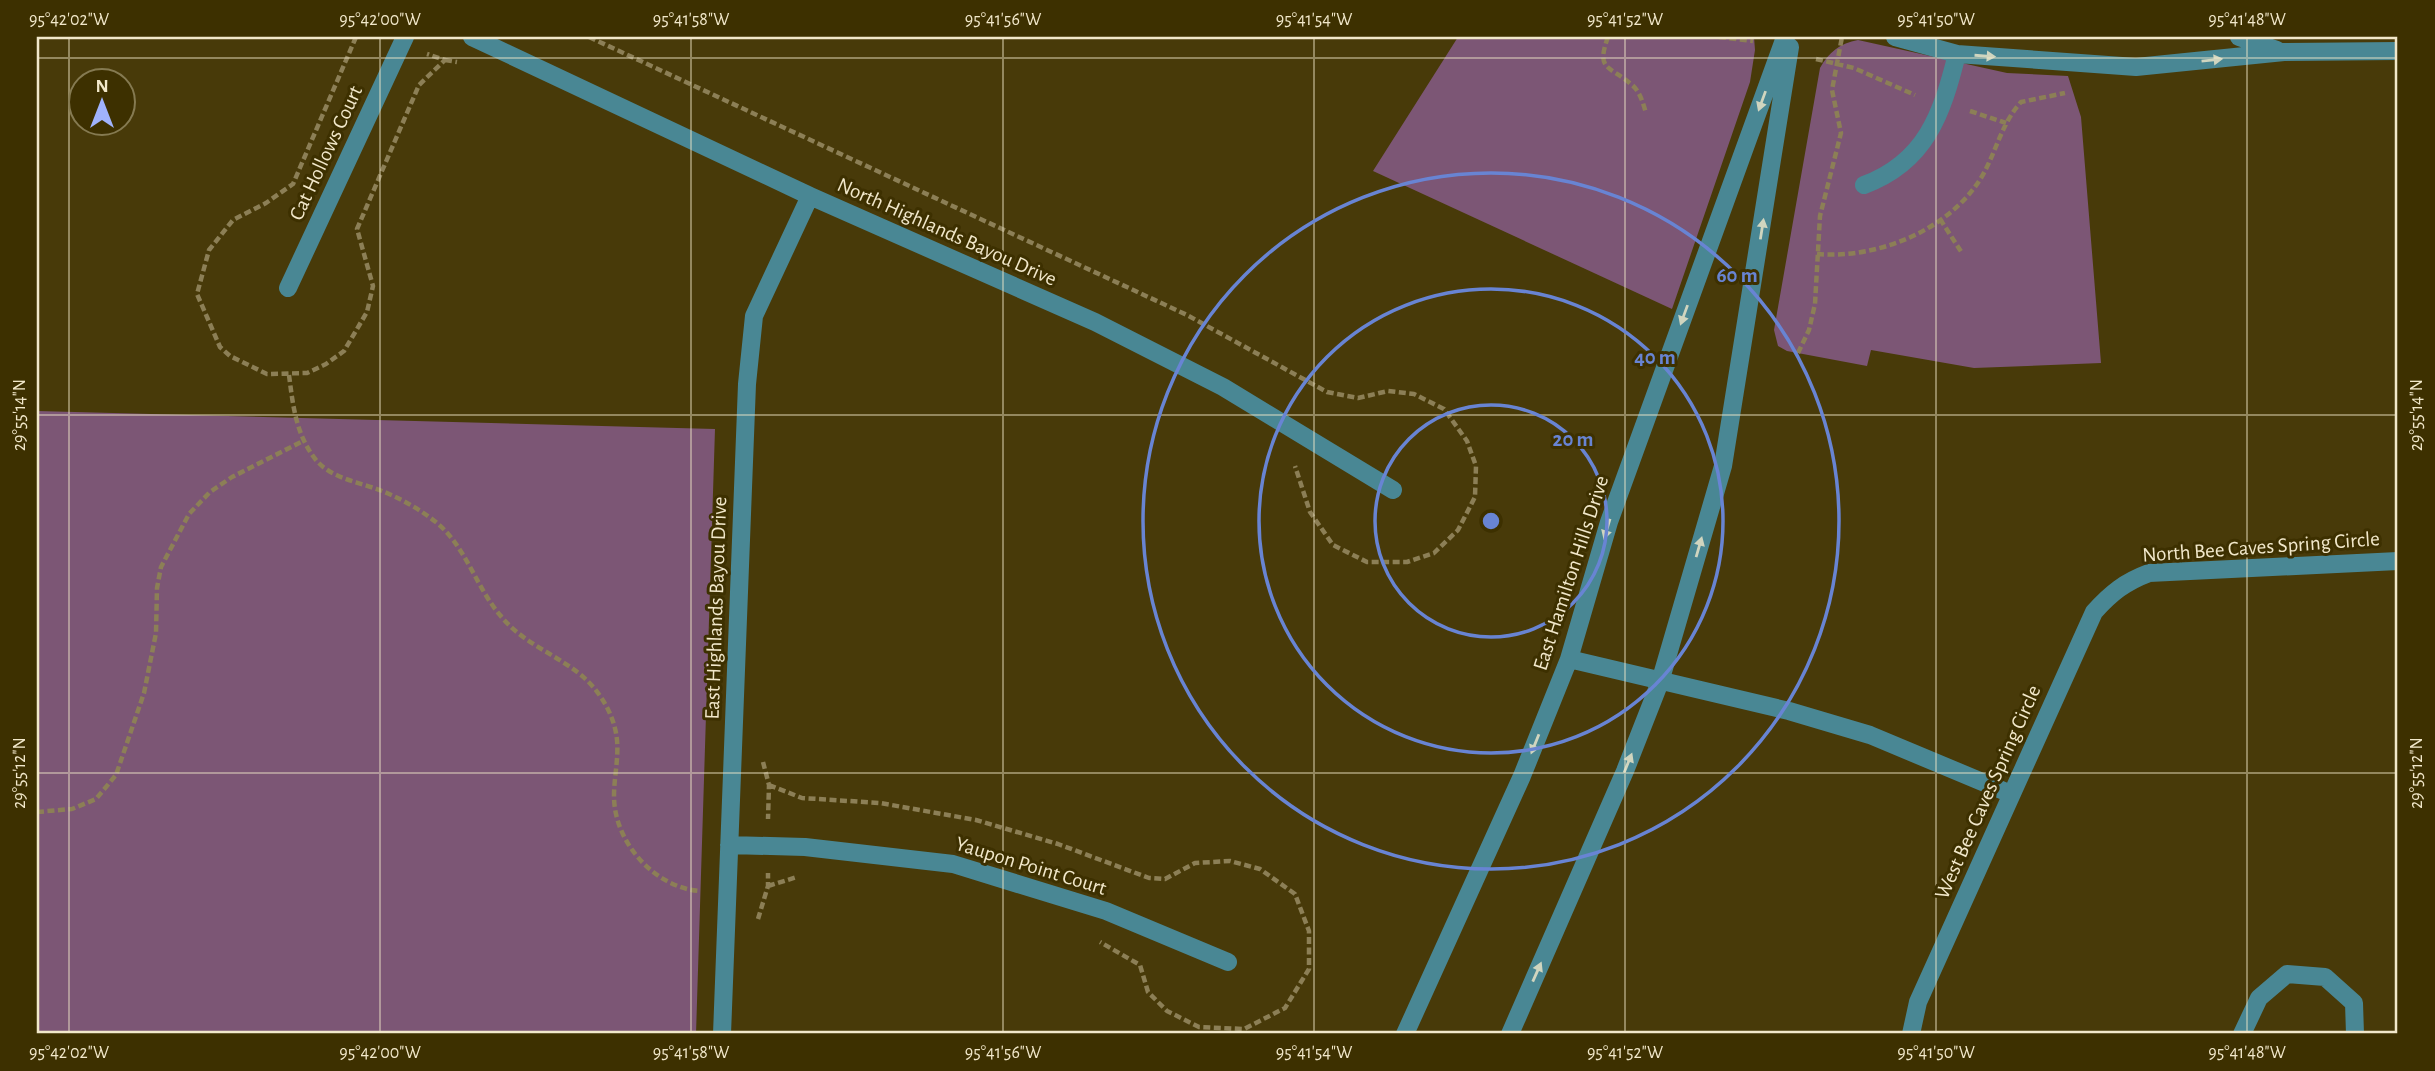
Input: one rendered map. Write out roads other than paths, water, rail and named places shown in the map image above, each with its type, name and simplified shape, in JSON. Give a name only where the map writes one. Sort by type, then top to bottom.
[{"type":"street","name":"North Highlands Bayou Drive","points":[[472,37],[810,196],[1083,317],[1176,363],[1309,436],[1393,490]]},
{"type":"street","name":"East Hamilton Hills Drive","points":[[1405,1034],[1522,776],[1569,659],[1609,522],[1785,37]]},
{"type":"street","points":[[1510,1034],[1625,771],[1660,682],[1723,466],[1792,37]]},
{"type":"street","points":[[1895,37],[1957,54],[2136,67],[2284,52],[2398,51]]},
{"type":"street","points":[[2239,37],[2284,52]]},
{"type":"street","name":"Cat Hollows Court","points":[[288,288],[403,40]]},
{"type":"street","points":[[1864,186],[1895,170],[1927,137],[1942,110],[1957,54]]},
{"type":"street","name":"East Highlands Bayou Drive","points":[[722,1034],[747,384],[754,316],[810,196]]},
{"type":"street","name":"North Bee Caves Spring Circle","points":[[2128,581],[2149,573],[2398,561]]},
{"type":"street","name":"West Bee Caves Spring Circle","points":[[1910,1034],[1918,1002],[2094,612],[2110,594],[2128,581]]},
{"type":"street","points":[[1569,659],[1789,711],[1870,735],[2011,794]]},
{"type":"street","name":"Yaupon Point Court","points":[[729,845],[805,846],[953,864],[1106,911],[1228,962]]},
{"type":"street","points":[[2242,1034],[2259,998],[2287,975],[2325,977],[2354,1003],[2355,1034]]}]
